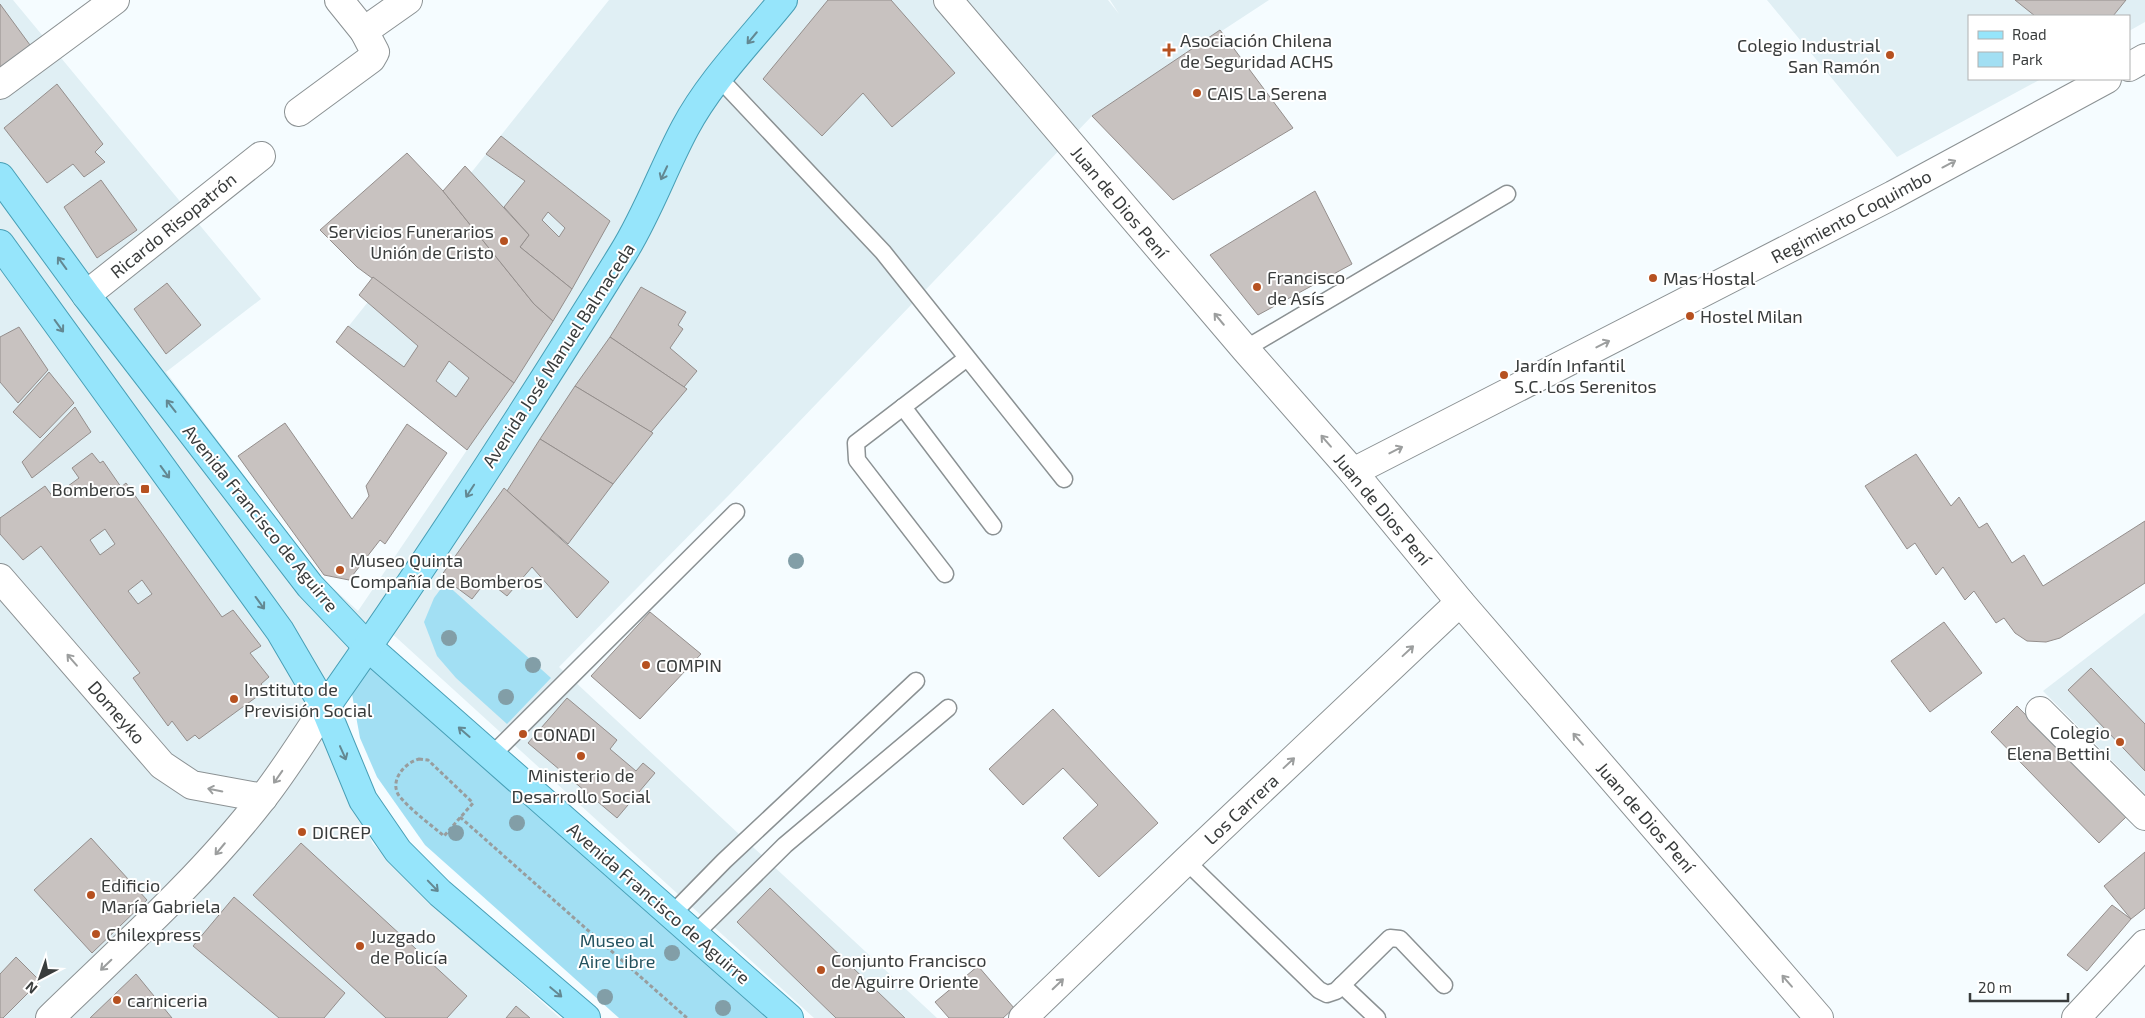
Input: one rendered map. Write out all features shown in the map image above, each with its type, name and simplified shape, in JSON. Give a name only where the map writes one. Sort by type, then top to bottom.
[{"type":"main road","name":"Avenida José Manuel Balmaceda","points":[[325,708],[368,647],[567,343],[637,231],[686,126],[719,78],[784,0]]},
{"type":"main road","name":"Avenida Francisco de Aguirre","points":[[0,177],[86,295],[310,586],[368,647],[789,1018]]},
{"type":"main road","points":[[0,244],[280,631],[325,708],[364,800],[398,851],[440,893],[586,1018]]},
{"type":"street","points":[[0,85],[115,0]]},
{"type":"street","points":[[299,112],[372,59],[375,52],[364,31],[339,0]]},
{"type":"street","points":[[364,31],[408,0]]},
{"type":"street","name":"Juan de Dios Pení","points":[[948,0],[1245,349],[1353,472],[1460,602],[1819,1018]]},
{"type":"street","points":[[2130,66],[2145,58]]},
{"type":"street","name":"Regimiento Coquimbo","points":[[1353,472],[1893,195],[2105,80]]},
{"type":"street","name":"Ricardo Risopatrón","points":[[86,295],[261,156]]},
{"type":"street","name":"Domeyko","points":[[0,578],[162,764],[192,785],[262,798]]},
{"type":"street","name":"Los Carrera","points":[[1023,1018],[1186,860],[1460,602]]},
{"type":"street","points":[[50,1018],[183,890],[262,798],[325,708]]},
{"type":"street","points":[[2040,711],[2145,816]]},
{"type":"street","points":[[2076,1018],[2145,944]]},
{"type":"lane","points":[[719,78],[883,252],[1064,479]]},
{"type":"lane","points":[[1245,349],[1507,194]]},
{"type":"lane","points":[[945,574],[857,460],[855,452],[856,443],[967,358]]},
{"type":"lane","points":[[903,406],[993,526]]},
{"type":"lane","points":[[491,756],[736,512]]},
{"type":"lane","points":[[672,914],[724,861],[916,681]]},
{"type":"lane","points":[[694,934],[785,846],[948,708]]},
{"type":"lane","points":[[1186,860],[1319,990],[1326,994],[1336,991],[1390,938],[1394,937],[1400,939],[1444,985]]},
{"type":"lane","points":[[1342,985],[1377,1018]]},
{"type":"path","points":[[428,760],[473,803],[460,817],[444,836],[399,796],[397,786],[400,771],[411,761],[428,760]]},
{"type":"path","points":[[460,817],[687,1018]]},
{"type":"shaded area","points":[[0,0],[13,0],[261,299],[166,372],[320,576],[358,611],[467,450],[336,342],[609,0],[1108,0],[1119,14],[1110,0],[1269,0],[1092,116],[730,494],[559,667],[937,1018],[814,1018],[387,629],[319,728],[373,844],[428,900],[560,1018],[0,1018]]},
{"type":"shaded area","name":"Colegio Industrial San Ramón","points":[[1767,0],[2145,0],[2145,22],[2130,30],[2130,15],[1968,15],[1968,80],[2039,80],[1897,157]]},
{"type":"shaded area","name":"Colegio Elena Bettini","points":[[2145,613],[2145,794],[2043,691]]},
{"type":"green space","points":[[445,583],[551,678],[507,724],[456,678],[437,656],[424,622],[434,598]]},
{"type":"green space","name":"Museo al Aire Libre","points":[[371,664],[768,1018],[619,1018],[425,845],[377,777],[360,738],[352,694]]},
{"type":"building","points":[[828,0],[891,0],[955,73],[892,127],[863,93],[822,136],[763,79]]},
{"type":"building","points":[[2015,0],[2126,0],[2114,15],[2034,15]]},
{"type":"building","points":[[0,4],[30,45],[0,70]]},
{"type":"building","name":"CAIS La Serena","points":[[1220,30],[1293,128],[1173,200],[1092,116]]},
{"type":"building","points":[[57,84],[103,144],[95,152],[105,162],[84,177],[73,164],[47,183],[4,128]]},
{"type":"building","points":[[501,136],[610,221],[572,289],[520,247],[529,235],[504,207],[525,181],[486,154]],"holes":[[[548,212],[565,228],[559,237],[542,220]]]},
{"type":"building","points":[[407,153],[443,191],[534,304],[553,321],[514,383],[357,267],[320,230]]},
{"type":"building","name":"Servicios Funerarios Unión de Cristo","points":[[465,166],[529,235],[520,247],[572,289],[553,321],[534,304],[443,191]]},
{"type":"building","points":[[101,180],[137,230],[97,258],[64,207]]},
{"type":"building","points":[[1315,191],[1352,264],[1258,315],[1210,255]]},
{"type":"building","points":[[373,277],[514,383],[467,450],[336,342],[348,326],[404,367],[418,346],[359,295]],"holes":[[[449,361],[469,378],[456,397],[436,381]]]},
{"type":"building","points":[[167,283],[201,325],[166,354],[134,309]]},
{"type":"building","points":[[641,287],[686,312],[678,325],[683,329],[670,348],[697,371],[684,387],[610,337]]},
{"type":"building","points":[[19,327],[48,370],[18,403],[0,382],[0,337]]},
{"type":"building","points":[[610,337],[687,389],[651,432],[575,386]]},
{"type":"building","points":[[49,372],[74,403],[40,438],[13,412]]},
{"type":"building","points":[[575,386],[653,433],[613,484],[540,439]]},
{"type":"building","points":[[75,407],[91,432],[32,478],[22,462]]},
{"type":"building","points":[[285,423],[352,519],[369,496],[366,486],[407,424],[447,453],[385,544],[380,540],[349,580],[324,575],[238,456]]},
{"type":"building","points":[[540,439],[613,484],[568,544],[507,491]]},
{"type":"building","points":[[92,453],[100,463],[103,461],[121,487],[126,483],[222,617],[233,610],[261,646],[250,653],[269,677],[261,684],[266,690],[199,739],[195,735],[187,741],[172,721],[168,726],[133,678],[140,673],[41,546],[23,560],[0,534],[0,518],[45,486],[53,497],[79,478],[72,468]],"holes":[[[105,529],[115,544],[100,555],[90,540]],[[142,580],[152,594],[138,604],[128,591]]]},
{"type":"building","points":[[1916,454],[1951,506],[1959,497],[1979,528],[1987,523],[2012,563],[2024,555],[2043,586],[2145,521],[2145,583],[2060,638],[2046,642],[2027,641],[2015,633],[2004,618],[1996,623],[1974,591],[1965,600],[1943,567],[1936,575],[1915,543],[1907,549],[1865,486]]},
{"type":"building","points":[[504,488],[609,582],[577,618],[532,567],[507,596],[487,580],[472,599],[441,576]]},
{"type":"building","name":"COMPIN","points":[[650,612],[701,654],[640,719],[591,676]]},
{"type":"building","points":[[1944,622],[1982,673],[1930,712],[1891,661]]},
{"type":"building","points":[[2091,668],[2145,724],[2145,771],[2068,690]]},
{"type":"building","name":"Ministerio de Desarrollo Social","points":[[567,698],[617,740],[610,749],[636,771],[643,763],[655,773],[617,818],[528,743]]},
{"type":"building","points":[[2017,706],[2126,817],[2099,843],[1991,732]]},
{"type":"building","points":[[1053,709],[1158,823],[1099,877],[1063,838],[1098,805],[1063,768],[1023,805],[989,769]]},
{"type":"building","name":"Edificio María Gabriela","points":[[91,838],[147,900],[92,953],[34,890]]},
{"type":"building","name":"Juzgado de Policía","points":[[301,843],[467,996],[447,1018],[386,1018],[253,895]]},
{"type":"building","points":[[2145,852],[2145,908],[2131,919],[2104,886]]},
{"type":"building","name":"Conjunto Francisco de Aguirre Oriente","points":[[770,888],[905,1018],[836,1018],[737,922]]},
{"type":"building","points":[[234,897],[345,993],[324,1018],[279,1018],[193,946]]},
{"type":"building","points":[[2112,905],[2131,919],[2087,971],[2067,955]]},
{"type":"building","points":[[16,957],[40,981],[3,1018],[0,1018],[0,974]]},
{"type":"building","points":[[978,966],[1014,1008],[1003,1018],[949,1018],[935,1002]]},
{"type":"building","points":[[136,974],[172,1018],[90,1018]]},
{"type":"building","points":[[516,1006],[530,1018],[506,1018]]},
{"type":"place","name":"Asociación Chilena de Seguridad ACHS","points":[[1169,50]]},
{"type":"place","name":"Colegio Industrial San Ramón","points":[[1890,55]]},
{"type":"place","name":"CAIS La Serena","points":[[1197,93]]},
{"type":"place","name":"Servicios Funerarios Unión de Cristo","points":[[504,241]]},
{"type":"place","name":"Mas Hostal","points":[[1653,278]]},
{"type":"place","name":"Francisco de Asís","points":[[1257,287]]},
{"type":"place","name":"Hostel Milan","points":[[1690,316]]},
{"type":"place","name":"Jardín Infantil S.C. Los Serenitos","points":[[1504,375]]},
{"type":"place","name":"Bomberos","points":[[145,489]]},
{"type":"place","name":"Museo Quinta Compañía de Bomberos","points":[[340,570]]},
{"type":"place","name":"COMPIN","points":[[646,665]]},
{"type":"place","name":"Instituto de Previsión Social","points":[[234,699]]},
{"type":"place","name":"CONADI","points":[[523,734]]},
{"type":"place","name":"Colegio Elena Bettini","points":[[2120,742]]},
{"type":"place","name":"Ministerio de Desarrollo Social","points":[[581,756]]},
{"type":"place","name":"DICREP","points":[[302,832]]},
{"type":"place","name":"Edificio María Gabriela","points":[[91,895]]},
{"type":"place","name":"Chilexpress","points":[[96,934]]},
{"type":"place","name":"Juzgado de Policía","points":[[360,946]]},
{"type":"place","name":"Conjunto Francisco de Aguirre Oriente","points":[[821,970]]},
{"type":"place","name":"carniceria","points":[[117,1000]]}]
